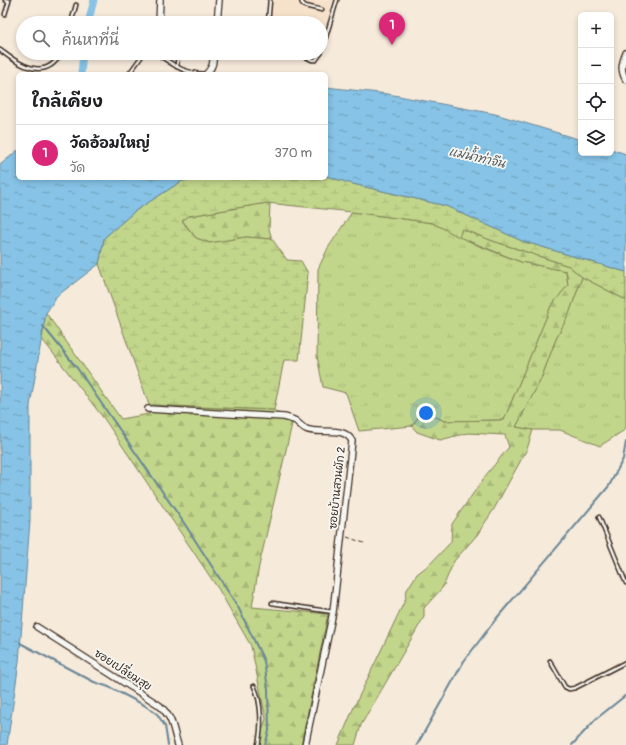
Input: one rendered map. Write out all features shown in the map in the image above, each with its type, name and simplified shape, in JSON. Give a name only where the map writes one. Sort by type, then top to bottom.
[{"type":"street","points":[[159,16],[160,0]]},
{"type":"street","points":[[217,16],[218,0]]},
{"type":"street","points":[[626,53],[622,68],[623,75],[626,80]]},
{"type":"street","points":[[208,72],[213,65],[213,60]]},
{"type":"street","name":"ซอยบ้านสวนผัก 2","points":[[148,409],[284,417],[294,420],[306,430],[336,432],[350,437],[352,442],[333,612],[305,745]]},
{"type":"street","name":"ซอยเปลี่ยมสุข","points":[[37,627],[166,711],[172,721],[178,745]]},
{"type":"lane","points":[[5,0],[10,1],[5,14]]},
{"type":"lane","points":[[269,16],[270,0]]},
{"type":"lane","points":[[301,0],[305,6],[322,10]]},
{"type":"lane","points":[[328,30],[337,0]]},
{"type":"lane","points":[[73,16],[76,5]]},
{"type":"lane","points":[[0,50],[18,63],[39,69],[47,69],[58,60]]},
{"type":"lane","points":[[130,72],[139,60]]},
{"type":"lane","points":[[166,60],[177,67],[190,72]]},
{"type":"lane","points":[[177,67],[178,60]]},
{"type":"lane","points":[[599,517],[626,583]]},
{"type":"lane","points":[[272,603],[333,612]]},
{"type":"lane","points":[[550,661],[565,687],[569,689],[575,688],[626,662]]},
{"type":"lane","points":[[254,686],[259,704],[260,730],[258,745]]},
{"type":"path","points":[[342,534],[364,543]]},
{"type":"shaded area","points":[[272,0],[334,0],[328,22],[328,16],[271,16]]},
{"type":"green space","points":[[328,177],[446,206],[522,241],[626,272],[626,300],[582,277],[569,266],[493,241],[462,229],[459,237],[433,223],[352,212],[267,203],[189,216],[182,221],[196,238],[210,243],[246,237],[272,239],[287,260],[301,261],[308,273],[299,360],[284,360],[274,410],[149,405],[99,264],[104,238],[135,211],[182,181],[328,180]]},
{"type":"green space","points":[[270,203],[269,229],[272,239],[246,237],[210,243],[196,238],[182,220],[189,216]]},
{"type":"green space","points":[[352,212],[433,223],[479,246],[521,262],[566,271],[568,285],[551,306],[504,420],[444,421],[432,415],[420,415],[412,426],[359,431],[346,393],[323,387],[317,356],[318,269],[328,248]]},
{"type":"green space","points":[[462,229],[493,241],[569,266],[582,277],[569,314],[556,339],[541,379],[516,427],[533,430],[527,449],[494,509],[477,535],[454,561],[443,587],[424,608],[424,617],[361,725],[355,745],[338,745],[354,707],[406,598],[405,593],[417,574],[430,564],[451,542],[452,524],[486,475],[509,447],[505,435],[468,433],[440,440],[417,432],[412,426],[420,415],[432,415],[444,421],[504,420],[551,306],[568,285],[566,271],[521,262],[459,237]]},
{"type":"green space","points":[[582,277],[626,300],[626,429],[600,446],[560,430],[533,430],[516,427],[541,379],[556,339],[569,314]]},
{"type":"green space","points":[[46,313],[121,419],[149,414],[149,405],[274,410],[292,424],[259,566],[252,607],[328,614],[301,745],[257,745],[266,719],[251,646],[219,590],[105,420],[42,339]]},
{"type":"water","name":"แม่น้ำท่าจีน","points":[[328,87],[388,94],[495,114],[578,139],[578,156],[614,156],[614,150],[626,154],[626,272],[522,241],[446,206],[328,177]]},
{"type":"water","points":[[16,152],[16,180],[189,180],[182,181],[135,211],[104,238],[99,264],[57,296],[46,313],[30,406],[30,521],[19,662],[7,745],[0,745],[0,165]]},
{"type":"waterway","points":[[90,16],[94,0]]},
{"type":"waterway","points":[[81,72],[82,60]]},
{"type":"waterway","points":[[43,326],[77,368],[184,523],[238,607],[264,661],[268,689],[269,731],[265,745]]},
{"type":"waterway","points":[[417,745],[464,661],[496,619],[609,486],[623,459],[626,442]]},
{"type":"waterway","points":[[20,643],[94,682],[109,687],[144,705],[157,714],[165,726],[168,745]]},
{"type":"waterway","points":[[572,745],[596,719],[626,695]]},
{"type":"place","name":"วัดอ้อมใหญ่","points":[[392,45]]}]
